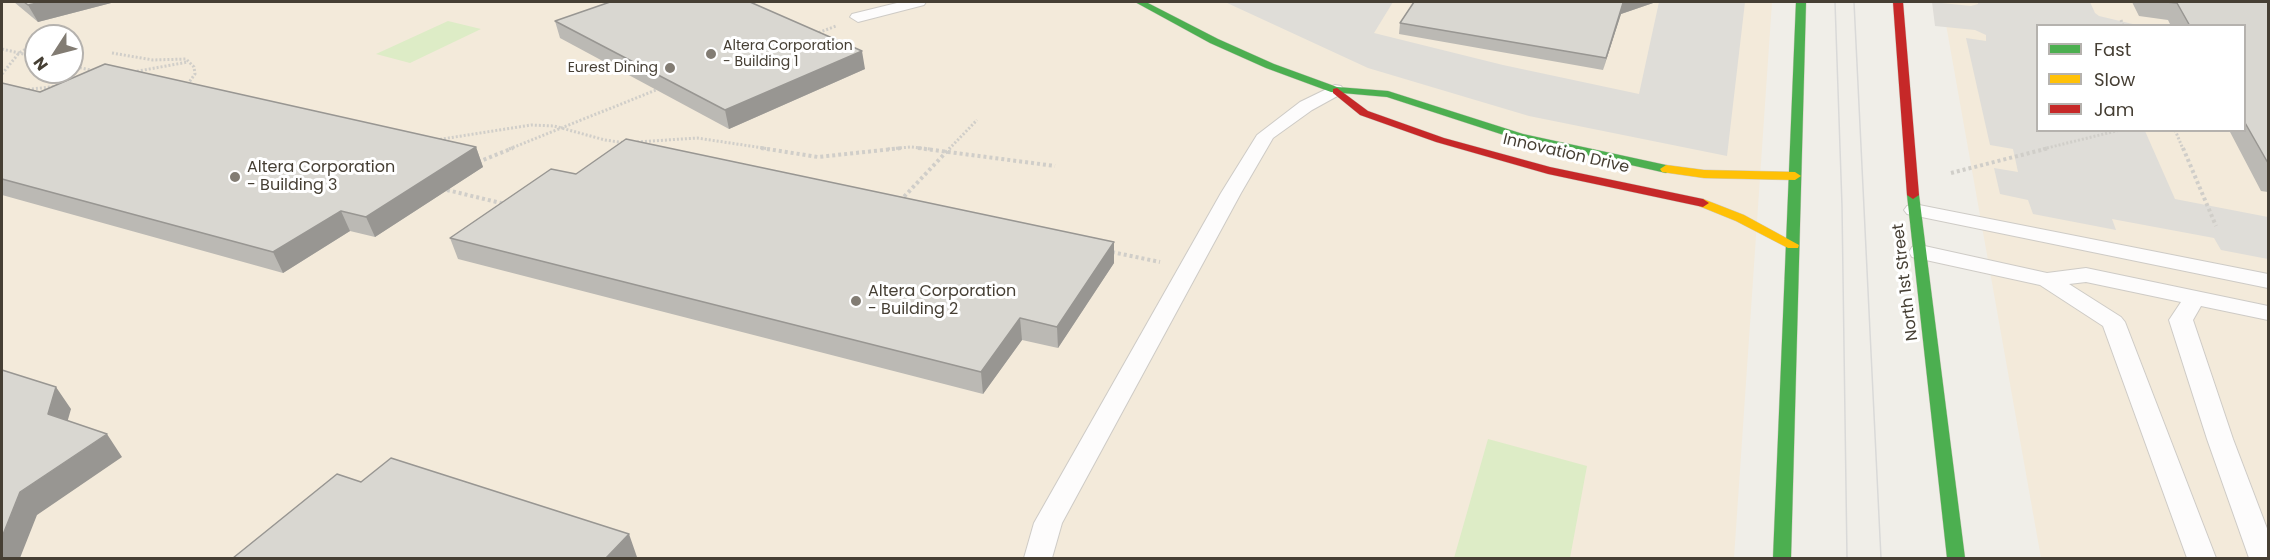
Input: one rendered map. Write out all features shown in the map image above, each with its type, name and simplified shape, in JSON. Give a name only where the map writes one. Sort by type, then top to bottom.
[{"type":"main road","name":"Innovation Drive","points":[[1140,2],[1242,53],[1335,90],[1364,113],[1440,140],[1548,170],[1704,203],[1793,245]]},
{"type":"main road","points":[[1782,558],[1801,2]]},
{"type":"main road","name":"North 1st Street","points":[[1898,2],[1914,210],[1956,558]]},
{"type":"main road","name":"Innovation Drive","points":[[1335,90],[1388,94],[1520,137],[1657,168],[1704,174],[1795,176]]},
{"type":"lane","points":[[858,17],[883,2]]},
{"type":"lane","points":[[858,17],[918,2]]},
{"type":"lane","points":[[1038,558],[1048,523],[1231,193],[1266,135],[1306,106],[1335,90]]},
{"type":"lane","points":[[1914,210],[2268,281]]},
{"type":"lane","points":[[1920,252],[2047,280],[2086,275],[2268,313]]},
{"type":"lane","points":[[2047,280],[2113,322],[2202,558]]},
{"type":"lane","points":[[2195,298],[2181,320],[2220,439],[2265,558]]},
{"type":"path","points":[[810,36],[858,17]]},
{"type":"path","points":[[2121,20],[2122,24]]},
{"type":"path","points":[[2,49],[24,54]]},
{"type":"path","points":[[2,74],[24,50]]},
{"type":"path","points":[[112,53],[153,60],[186,58],[194,67],[195,74],[190,83],[185,86]]},
{"type":"path","points":[[132,72],[188,62]]},
{"type":"path","points":[[84,69],[105,73]]},
{"type":"path","points":[[23,90],[65,86]]},
{"type":"path","points":[[472,164],[656,90]]},
{"type":"path","points":[[907,208],[896,206],[977,120]]},
{"type":"path","points":[[435,140],[531,125],[566,128],[630,148]]},
{"type":"path","points":[[1951,173],[2112,132]]},
{"type":"path","points":[[2176,132],[2216,226]]},
{"type":"path","points":[[605,140],[629,143],[697,138],[818,157],[911,147],[1055,166]]},
{"type":"path","points":[[447,190],[516,207]]},
{"type":"path","points":[[1109,252],[1190,268]]},
{"type":"shaded area","points":[[2,2],[1772,2],[1734,558],[2,558]]},
{"type":"shaded area","points":[[1225,2],[1393,2],[1374,33],[1503,65],[1639,94],[1659,2],[1745,2],[1727,156],[1529,116],[1368,68]]},
{"type":"shaded area","points":[[1932,2],[1971,6],[1978,2],[2090,2],[2099,16],[2133,24],[2036,24],[2036,132],[2145,132],[2175,199],[2268,217],[2268,259],[2221,250],[2214,238],[2112,219],[2116,230],[2033,214],[2028,200],[2000,194],[1994,168],[2018,172],[2013,149],[1990,145],[1966,38],[1986,41],[1986,35],[1975,30],[1935,26]]},
{"type":"shaded area","points":[[1942,2],[2268,2],[2268,558],[2041,558]]},
{"type":"green space","points":[[448,21],[481,29],[410,63],[376,54]]},
{"type":"green space","points":[[1488,439],[1587,466],[1570,558],[1454,558]]},
{"type":"building","points":[[24,2],[42,2],[28,5]]},
{"type":"building","name":"Altera Corporation - Building 1","points":[[610,2],[750,2],[862,51],[725,110],[555,21]]},
{"type":"building","points":[[1414,2],[1628,2],[1623,3],[1606,58],[1400,23]]},
{"type":"building","points":[[2166,2],[2268,2],[2268,163],[2246,124],[2246,24],[2189,24],[2177,3]]},
{"type":"building","name":"Altera Corporation - Building 3","points":[[105,64],[476,147],[366,217],[341,211],[273,252],[2,179],[2,83],[40,92],[59,84],[84,84],[84,73]]},
{"type":"building","name":"Altera Corporation - Building 2","points":[[626,139],[1114,242],[1057,327],[1020,318],[981,372],[450,238],[551,169],[576,174]]},
{"type":"building","points":[[2,370],[56,387],[48,414],[107,434],[20,492],[2,537]]},
{"type":"building","points":[[391,458],[629,534],[606,558],[233,558],[337,474],[361,482]]},
{"type":"tram line","points":[[1835,2],[1842,206],[1847,558]]},
{"type":"tram line","points":[[1854,2],[1881,558]]},
{"type":"traffic: fast","points":[[1140,2],[1214,41],[1270,66],[1335,90],[1388,94],[1520,137],[1666,169]]},
{"type":"traffic: fast","points":[[1782,558],[1801,2]]},
{"type":"traffic: fast","points":[[1913,195],[1956,558]]},
{"type":"traffic: slow","points":[[1666,169],[1704,174],[1795,176]]},
{"type":"traffic: slow","points":[[1703,203],[1740,218],[1793,245]]},
{"type":"traffic: jam","points":[[1898,2],[1913,195]]},
{"type":"traffic: jam","points":[[1337,91],[1364,113],[1440,140],[1548,170],[1703,203]]},
{"type":"place","name":"Altera Corporation - Building 1","points":[[711,54]]},
{"type":"place","name":"Eurest Dining","points":[[670,68]]},
{"type":"place","name":"Altera Corporation - Building 3","points":[[235,177]]},
{"type":"place","name":"Altera Corporation - Building 2","points":[[856,301]]}]
